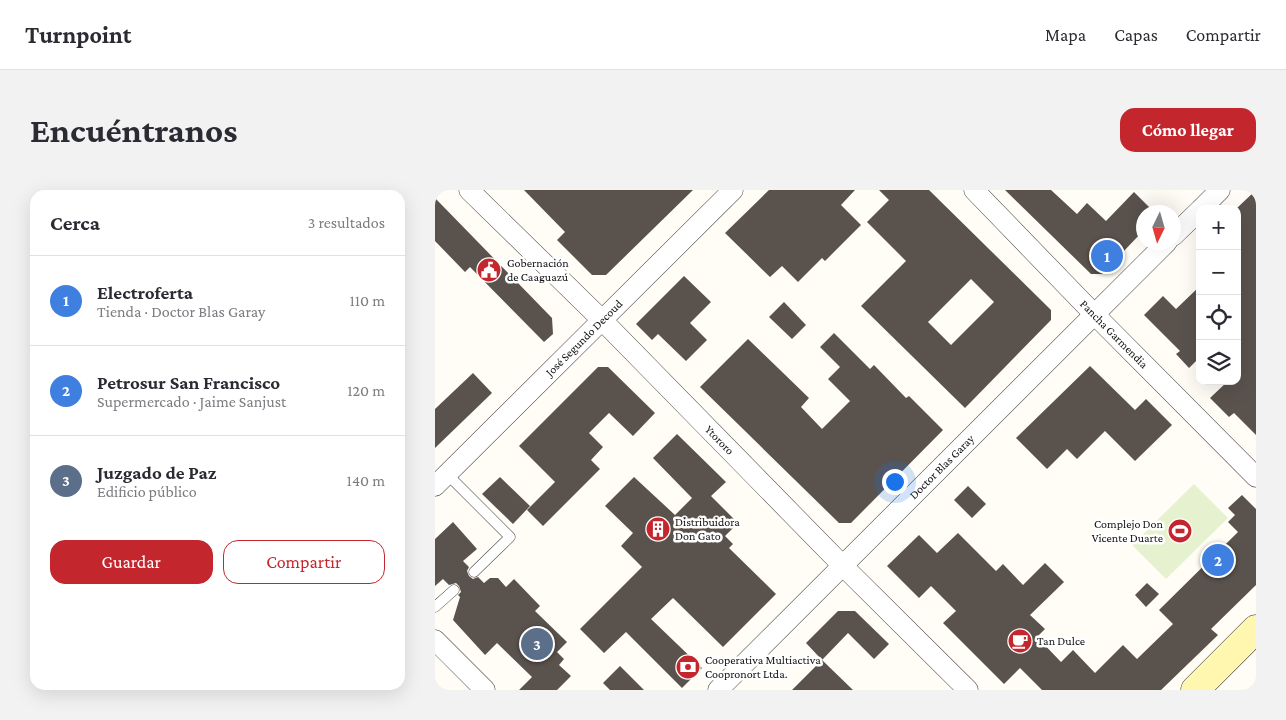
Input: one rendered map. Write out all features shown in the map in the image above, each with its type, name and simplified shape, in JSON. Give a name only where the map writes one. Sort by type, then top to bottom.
[{"type":"main road","points":[[1195,690],[1256,629]]},
{"type":"street","name":"Ytororo","points":[[469,190],[602,320],[843,566],[968,690]]},
{"type":"street","name":"José Segundo Decoud","points":[[441,480],[733,190]]},
{"type":"street","name":"Pancha Garmendia","points":[[974,190],[1256,477]]},
{"type":"street","points":[[1204,205],[1220,190]]},
{"type":"street","points":[[1181,228],[1196,213]]},
{"type":"street","name":"Doctor Blas Garay","points":[[718,690],[1159,250]]},
{"type":"street","points":[[435,640],[485,690]]},
{"type":"lane","points":[[441,480],[510,537],[474,572]]},
{"type":"lane","points":[[435,607],[454,590]]},
{"type":"green space","name":"Complejo Don Vicente Duarte","points":[[1194,484],[1228,518],[1166,579],[1132,545]]},
{"type":"building","points":[[524,190],[693,190],[606,275],[592,275],[557,240],[565,232]]},
{"type":"building","points":[[769,190],[855,190],[841,205],[861,225],[825,261],[822,258],[798,282],[782,266],[770,277],[725,233]]},
{"type":"building","points":[[879,190],[929,190],[1051,310],[1051,320],[965,408],[861,306],[906,261],[867,222],[889,200]],"holes":[[[971,279],[994,302],[951,345],[928,322]]]},
{"type":"building","points":[[1005,190],[1051,190],[1077,214],[1087,203],[1106,221],[1134,192],[1147,205],[1136,205],[1136,238],[1102,274],[1091,274]]},
{"type":"building","points":[[1256,190],[1256,435],[1234,413],[1229,417],[1210,398],[1224,385],[1241,385],[1240,205]]},
{"type":"building","name":"Gobernación de Caaguazú","points":[[435,198],[552,318],[553,334],[544,342],[470,267],[465,272],[435,241]]},
{"type":"building","points":[[684,276],[711,302],[690,323],[707,340],[686,361],[658,334],[652,340],[636,324]]},
{"type":"building","points":[[1196,290],[1196,361],[1189,368],[1176,354],[1180,351],[1144,315],[1163,296],[1176,309]]},
{"type":"building","points":[[784,302],[806,325],[792,339],[769,317]]},
{"type":"building","points":[[834,333],[870,369],[874,365],[906,398],[909,396],[943,430],[851,523],[839,523],[700,387],[748,339],[809,398],[801,407],[822,429],[850,401],[828,379],[840,367],[820,347]]},
{"type":"building","points":[[1090,366],[1135,410],[1146,399],[1172,425],[1135,461],[1105,431],[1077,459],[1067,449],[1047,469],[1016,438]]},
{"type":"building","points":[[598,367],[608,367],[655,413],[633,436],[609,413],[589,433],[603,447],[591,460],[600,469],[543,526],[527,510],[555,482],[519,446]]},
{"type":"building","points":[[473,373],[492,393],[435,448],[435,409]]},
{"type":"building","points":[[677,434],[726,482],[711,496],[738,523],[725,536],[733,544],[729,548],[776,594],[723,647],[673,598],[651,619],[702,668],[682,688],[626,632],[604,653],[580,629],[642,567],[621,546],[633,533],[605,506],[634,477],[675,515],[692,498],[653,458]]},
{"type":"building","points":[[500,477],[530,506],[513,524],[482,494]]},
{"type":"building","points":[[968,486],[986,504],[972,518],[954,500]]},
{"type":"building","points":[[1242,495],[1256,509],[1256,585],[1211,629],[1218,635],[1161,690],[1042,690],[1020,668],[1004,684],[943,623],[956,611],[931,586],[919,598],[887,566],[919,535],[937,553],[958,533],[996,571],[1003,564],[1023,585],[1045,563],[1064,582],[1030,615],[1045,629],[1037,637],[1061,662],[1073,650],[1095,673],[1123,645],[1137,659],[1173,624],[1159,610],[1238,532],[1228,522],[1235,515],[1228,508]]},
{"type":"building","points":[[453,522],[477,549],[463,561],[469,567],[467,571],[469,576],[473,579],[478,577],[484,583],[490,578],[498,578],[506,587],[514,579],[540,606],[535,611],[567,642],[557,652],[564,659],[559,665],[571,676],[557,690],[519,690],[532,677],[497,643],[485,655],[453,620],[460,597],[458,595],[461,592],[456,583],[449,585],[443,579],[435,586],[435,539]]},
{"type":"building","points":[[1147,583],[1159,594],[1146,607],[1135,595]]},
{"type":"building","points":[[838,611],[855,611],[889,644],[874,659],[848,633],[822,660],[806,643]]},
{"type":"building","points":[[822,660],[853,690],[792,690]]},
{"type":"building","points":[[620,666],[644,690],[610,690],[603,683]]},
{"type":"place","name":"Electroferta","points":[[1107,256]]},
{"type":"place","name":"Gobernación de Caaguazú","points":[[489,270]]},
{"type":"place","name":"Distribuidora Don Gato","points":[[658,529]]},
{"type":"place","name":"Complejo Don Vicente Duarte","points":[[1180,531]]},
{"type":"place","name":"Petrosur San Francisco","points":[[1218,560]]},
{"type":"place","name":"Tan Dulce","points":[[1020,641]]},
{"type":"place","name":"Juzgado de Paz","points":[[537,644]]},
{"type":"place","name":"Cooperativa Multiactiva Coopronort Ltda.","points":[[688,667]]}]
